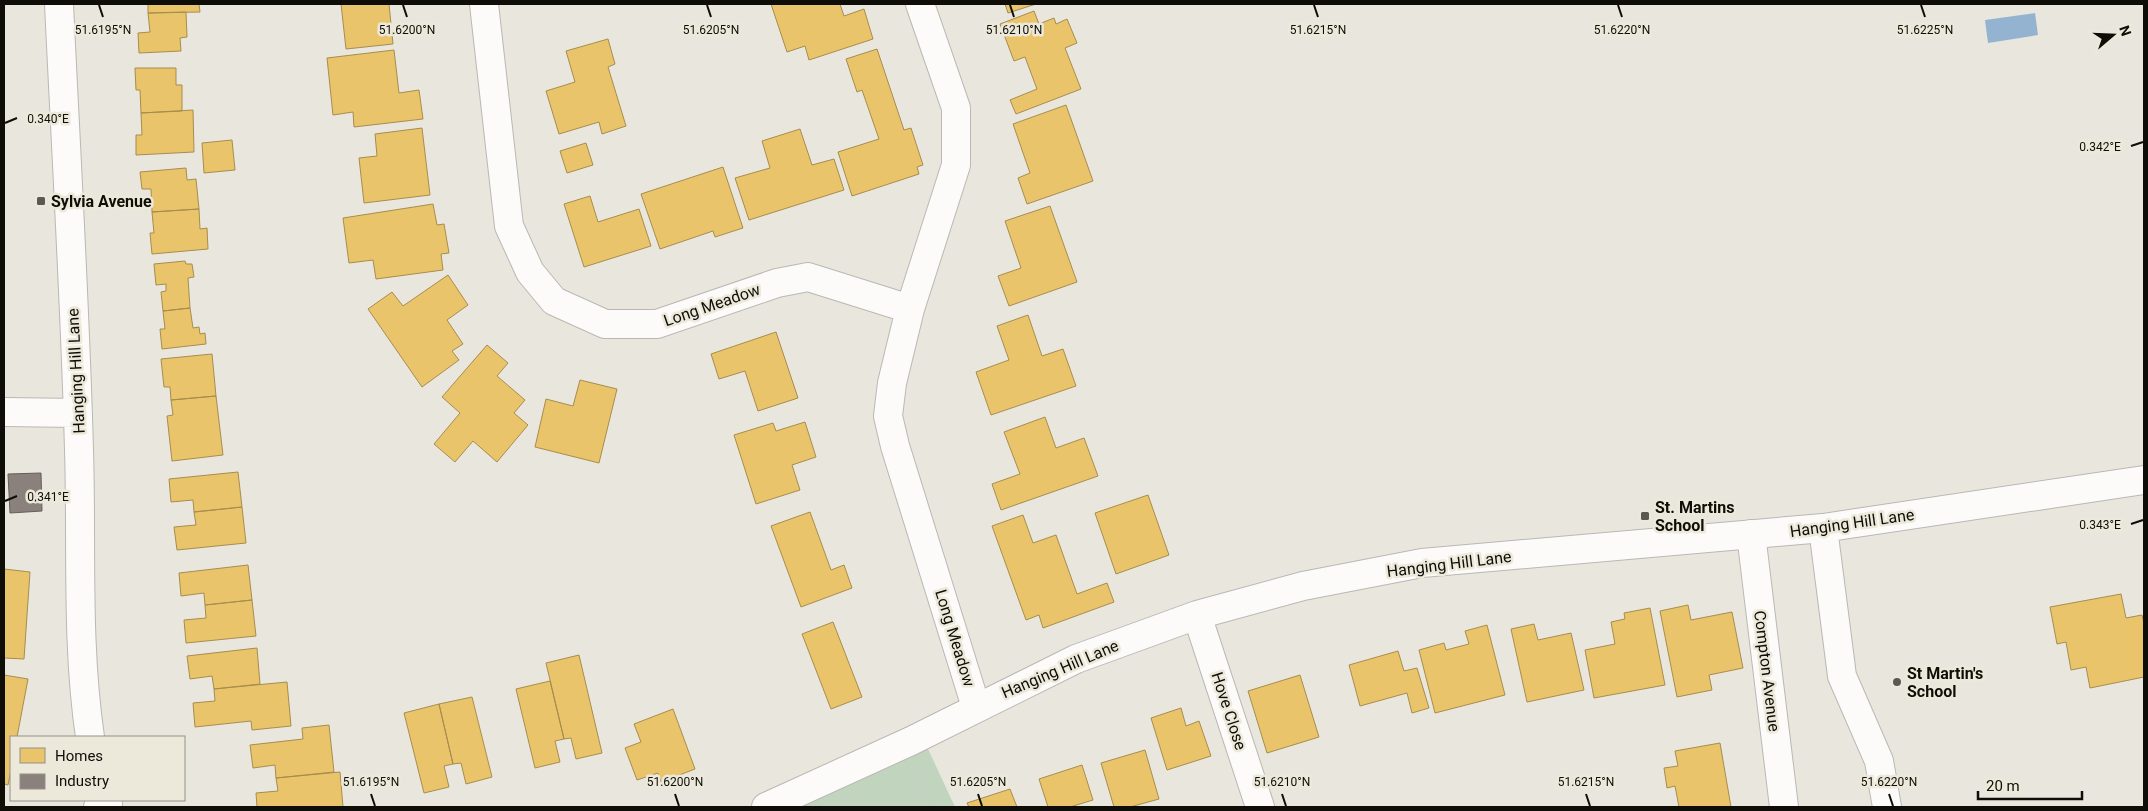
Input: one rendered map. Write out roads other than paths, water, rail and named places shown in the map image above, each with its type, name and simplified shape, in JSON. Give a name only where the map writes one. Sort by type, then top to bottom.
[{"type":"street","name":"Hanging Hill Lane","points":[[58,4],[78,413],[84,698],[90,736]]},
{"type":"street","name":"Long Meadow","points":[[484,4],[509,226],[530,272],[554,301],[605,324],[657,324],[777,284],[808,277],[910,309]]},
{"type":"street","name":"Long Meadow","points":[[920,4],[956,108],[956,165],[910,309],[892,383],[888,416],[895,446],[976,707]]},
{"type":"street","points":[[4,412],[78,413]]},
{"type":"street","name":"Hanging Hill Lane","points":[[766,807],[798,800],[976,707],[1076,659],[1197,615],[1303,586],[1422,563],[1823,528],[2144,480]]},
{"type":"street","points":[[1823,528],[1842,676],[1879,761],[1887,807]]},
{"type":"street","name":"Compton Avenue","points":[[1751,534],[1784,807]]},
{"type":"street","name":"Hove Close","points":[[1197,615],[1260,807]]},
{"type":"water","points":[[2035,13],[2038,35],[1988,43],[1985,20]]},
{"type":"place","name":"Sylvia Avenue","points":[[41,201]]},
{"type":"place","name":"St. Martins School","points":[[1645,516]]},
{"type":"place","name":"St Martin's School","points":[[1897,682]]}]
